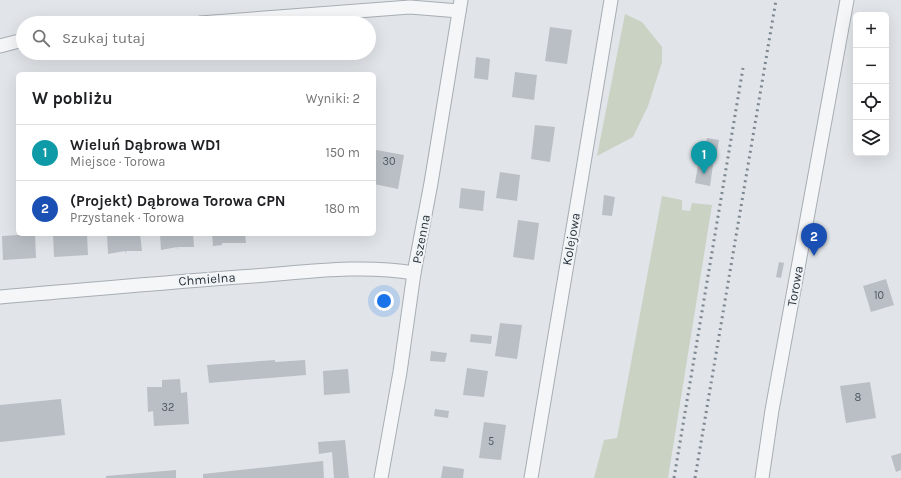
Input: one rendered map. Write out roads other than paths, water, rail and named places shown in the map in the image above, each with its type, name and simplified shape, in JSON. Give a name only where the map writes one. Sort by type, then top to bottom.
[{"type":"street","name":"Kolejowa","points":[[531,478],[584,169],[610,0]]},
{"type":"street","name":"Torowa","points":[[762,478],[772,410],[847,0]]},
{"type":"street","points":[[292,16],[410,7],[460,5]]},
{"type":"street","name":"Pszenna","points":[[382,478],[400,372],[414,273],[431,183],[460,5]]},
{"type":"street","points":[[0,46],[16,42]]},
{"type":"street","name":"Chmielna","points":[[0,297],[315,271],[376,269],[414,273]]},
{"type":"railway","points":[[695,478],[776,0]]},
{"type":"railway","points":[[674,478],[743,68]]},
{"type":"place","name":"Wieluń Dąbrowa WD1","points":[[704,174]]},
{"type":"place","name":"(Projekt) Dąbrowa Torowa CPN","points":[[814,256]]}]
